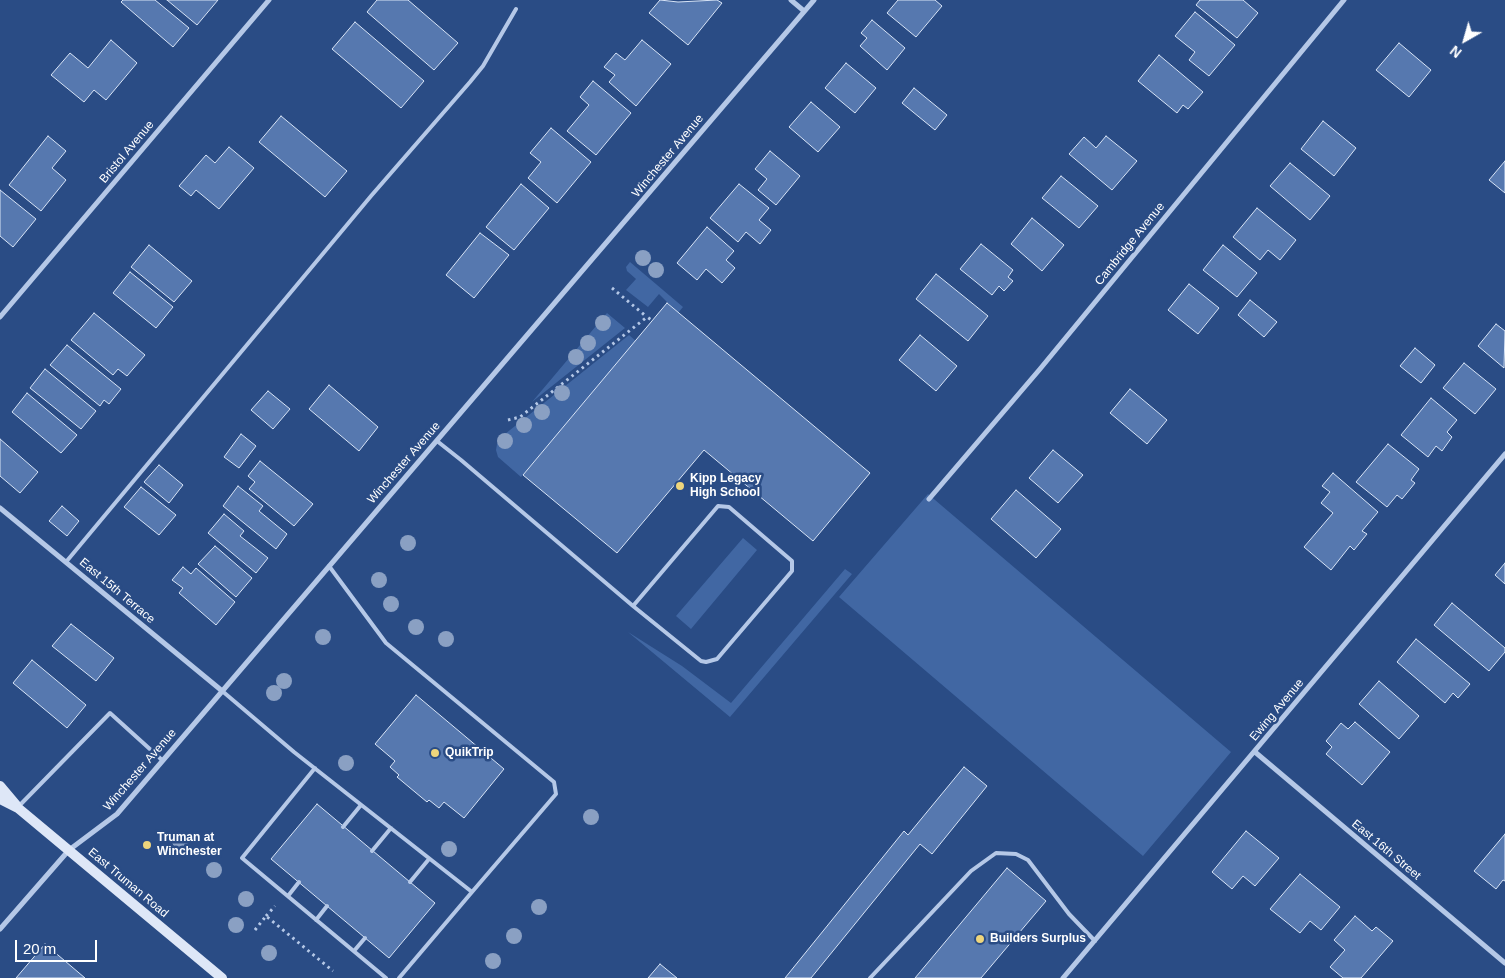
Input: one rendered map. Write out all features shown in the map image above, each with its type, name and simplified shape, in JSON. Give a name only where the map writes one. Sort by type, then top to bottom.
[{"type":"main road","name":"East Truman Road","points":[[0,786],[18,808],[222,978]]},
{"type":"main road","name":"East Truman Road","points":[[0,799],[18,808]]},
{"type":"street","name":"Bristol Avenue","points":[[0,317],[269,0]]},
{"type":"street","points":[[791,0],[804,11]]},
{"type":"street","name":"Winchester Avenue","points":[[0,929],[69,850],[117,814],[221,690],[437,441],[814,0]]},
{"type":"street","name":"Cambridge Avenue","points":[[929,499],[1047,361],[1344,0]]},
{"type":"street","name":"Ewing Avenue","points":[[1063,978],[1505,454]]},
{"type":"street","name":"East 15th Terrace","points":[[0,508],[221,690]]},
{"type":"street","name":"East 16th Street","points":[[1255,752],[1505,963]]},
{"type":"lane","points":[[66,562],[371,196],[470,82],[483,66],[516,9]]},
{"type":"lane","points":[[437,441],[633,606],[700,661],[716,659],[792,571],[792,561],[729,507],[718,506],[633,606]]},
{"type":"lane","points":[[329,566],[386,643],[554,782],[556,794],[399,978]]},
{"type":"lane","points":[[221,690],[315,768],[472,892]]},
{"type":"lane","points":[[18,808],[110,712],[162,760]]},
{"type":"lane","points":[[315,768],[242,858],[386,978]]},
{"type":"lane","points":[[343,827],[361,804]]},
{"type":"lane","points":[[372,851],[391,828]]},
{"type":"lane","points":[[870,978],[971,870],[996,853],[1016,854],[1028,860],[1069,914],[1095,941]]},
{"type":"lane","points":[[410,882],[429,859]]},
{"type":"lane","points":[[288,896],[299,882]]},
{"type":"lane","points":[[316,920],[327,906]]},
{"type":"lane","points":[[354,952],[365,938]]},
{"type":"path","points":[[612,288],[653,321]]},
{"type":"path","points":[[508,420],[520,417],[647,316]]},
{"type":"path","points":[[255,930],[274,906]]},
{"type":"path","points":[[266,916],[333,971]]},
{"type":"shaded area","points":[[630,262],[683,307],[678,313],[659,294],[648,307],[626,290],[636,279],[627,271],[626,267]]},
{"type":"shaded area","points":[[607,313],[625,328],[532,402]]},
{"type":"shaded area","points":[[629,335],[636,341],[521,477],[498,457],[497,444],[505,434]]},
{"type":"shaded area","points":[[928,494],[1231,752],[1143,856],[839,597]]},
{"type":"shaded area","points":[[743,538],[757,550],[691,629],[676,616]]},
{"type":"shaded area","points":[[845,569],[852,574],[730,717],[628,632],[682,666],[731,703]]},
{"type":"building","points":[[123,0],[155,0],[189,28],[173,47],[121,2]]},
{"type":"building","points":[[167,0],[218,0],[197,25]]},
{"type":"building","points":[[377,0],[408,0],[458,43],[434,70],[367,12]]},
{"type":"building","points":[[660,0],[678,2],[717,0],[722,3],[688,45],[649,13]]},
{"type":"building","points":[[898,0],[935,0],[942,6],[916,37],[887,13]]},
{"type":"building","points":[[1200,0],[1243,0],[1258,13],[1237,38],[1196,5]]},
{"type":"building","points":[[1195,12],[1235,45],[1209,76],[1189,60],[1195,52],[1175,36]]},
{"type":"building","points":[[872,20],[905,48],[887,70],[860,46],[867,38],[861,33]]},
{"type":"building","points":[[355,22],[424,81],[401,108],[332,49]]},
{"type":"building","points":[[111,40],[137,63],[106,100],[94,90],[84,102],[51,75],[70,53],[88,68]]},
{"type":"building","points":[[642,40],[671,64],[636,106],[609,82],[615,75],[604,67],[616,53],[625,60]]},
{"type":"building","points":[[1399,43],[1431,70],[1409,97],[1376,70]]},
{"type":"building","points":[[1159,55],[1203,92],[1188,109],[1183,105],[1177,113],[1138,81]]},
{"type":"building","points":[[846,63],[876,88],[855,113],[825,88]]},
{"type":"building","points":[[593,81],[631,113],[596,155],[567,131],[589,105],[580,97]]},
{"type":"building","points":[[914,88],[947,115],[935,130],[902,103]]},
{"type":"building","points":[[811,102],[840,127],[818,152],[789,127]]},
{"type":"building","points":[[281,116],[347,171],[325,197],[259,142]]},
{"type":"building","points":[[1323,121],[1356,148],[1334,176],[1301,149]]},
{"type":"building","points":[[551,128],[591,162],[557,203],[528,178],[541,162],[530,153]]},
{"type":"building","points":[[48,136],[66,151],[52,168],[66,180],[41,211],[9,185]]},
{"type":"building","points":[[1106,136],[1137,161],[1112,190],[1069,154],[1084,137],[1096,148]]},
{"type":"building","points":[[229,147],[254,168],[219,209],[196,190],[191,196],[179,186],[206,155],[215,163]]},
{"type":"building","points":[[770,151],[800,176],[776,205],[758,190],[767,179],[755,169]]},
{"type":"building","points":[[1505,161],[1505,193],[1489,180]]},
{"type":"building","points":[[1290,163],[1330,196],[1310,220],[1270,186]]},
{"type":"building","points":[[1061,176],[1098,206],[1079,228],[1042,198]]},
{"type":"building","points":[[521,184],[549,208],[514,250],[486,227]]},
{"type":"building","points":[[739,184],[769,208],[759,220],[771,230],[760,244],[746,232],[738,242],[710,218]]},
{"type":"building","points":[[0,190],[36,219],[13,247],[0,236]]},
{"type":"building","points":[[1257,208],[1296,240],[1280,260],[1268,250],[1260,260],[1233,237]]},
{"type":"building","points":[[1032,218],[1064,245],[1042,271],[1011,244]]},
{"type":"building","points":[[707,227],[734,251],[726,260],[735,268],[722,283],[706,269],[697,280],[677,263]]},
{"type":"building","points":[[480,233],[509,255],[474,298],[446,275]]},
{"type":"building","points":[[981,244],[1013,270],[1008,277],[1013,281],[1004,291],[999,286],[992,295],[960,269]]},
{"type":"building","points":[[149,245],[192,281],[174,302],[131,267]]},
{"type":"building","points":[[1223,245],[1257,273],[1237,297],[1203,270]]},
{"type":"building","points":[[130,272],[173,307],[156,328],[113,293]]},
{"type":"building","points":[[936,274],[988,316],[968,341],[916,299]]},
{"type":"building","points":[[1189,284],[1219,308],[1198,334],[1168,310]]},
{"type":"building","points":[[1250,300],[1277,322],[1264,337],[1238,315]]},
{"type":"building","name":"Kipp Legacy High School","points":[[667,303],[870,473],[813,541],[704,450],[617,553],[523,475]]},
{"type":"building","points":[[94,313],[145,355],[127,376],[118,369],[113,375],[71,340]]},
{"type":"building","points":[[1496,324],[1505,331],[1504,368],[1478,346]]},
{"type":"building","points":[[920,335],[957,366],[936,391],[899,360]]},
{"type":"building","points":[[67,345],[121,389],[109,404],[104,400],[100,406],[50,365]]},
{"type":"building","points":[[1415,348],[1435,365],[1421,383],[1400,366]]},
{"type":"building","points":[[1464,363],[1496,389],[1475,414],[1443,388]]},
{"type":"building","points":[[45,369],[96,411],[81,429],[30,388]]},
{"type":"building","points":[[329,385],[378,427],[359,451],[309,409]]},
{"type":"building","points":[[1130,389],[1167,420],[1147,444],[1110,413]]},
{"type":"building","points":[[268,391],[290,409],[273,429],[251,410]]},
{"type":"building","points":[[27,393],[77,435],[61,453],[12,412]]},
{"type":"building","points":[[1431,398],[1457,420],[1447,432],[1452,437],[1442,451],[1436,446],[1428,457],[1401,435]]},
{"type":"building","points":[[241,434],[256,446],[239,468],[224,457]]},
{"type":"building","points":[[0,439],[38,472],[20,493],[0,476]]},
{"type":"building","points":[[1388,444],[1419,469],[1411,480],[1415,483],[1402,499],[1397,495],[1387,507],[1356,482]]},
{"type":"building","points":[[1053,450],[1083,475],[1058,503],[1029,478]]},
{"type":"building","points":[[260,461],[313,504],[294,526],[249,489],[255,482],[248,476]]},
{"type":"building","points":[[159,465],[183,485],[169,503],[144,482]]},
{"type":"building","points":[[1333,473],[1378,512],[1362,531],[1367,534],[1354,550],[1350,546],[1331,570],[1304,547],[1333,513],[1321,503],[1330,492],[1322,486]]},
{"type":"building","points":[[238,486],[263,506],[259,511],[287,534],[276,549],[223,506]]},
{"type":"building","points":[[141,487],[176,515],[159,535],[124,507]]},
{"type":"building","points":[[1016,490],[1061,529],[1036,558],[991,519]]},
{"type":"building","points":[[62,506],[79,521],[67,536],[49,521]]},
{"type":"building","points":[[224,514],[244,531],[240,536],[268,558],[256,573],[208,533]]},
{"type":"building","points":[[215,546],[252,578],[236,597],[198,564]]},
{"type":"building","points":[[1505,563],[1505,584],[1495,575]]},
{"type":"building","points":[[183,567],[191,574],[196,568],[235,602],[216,625],[179,593],[183,588],[172,580]]},
{"type":"building","points":[[1452,603],[1505,648],[1505,652],[1489,671],[1434,625]]},
{"type":"building","points":[[71,624],[114,658],[96,681],[52,646]]},
{"type":"building","points":[[1416,639],[1470,684],[1458,698],[1453,693],[1445,703],[1397,662]]},
{"type":"building","points":[[32,660],[86,705],[67,728],[13,683]]},
{"type":"building","points":[[1379,681],[1419,716],[1399,739],[1359,704]]},
{"type":"building","name":"QuikTrip","points":[[416,695],[504,769],[464,818],[444,802],[439,808],[429,800],[427,802],[397,777],[399,775],[390,767],[395,761],[375,744]]},
{"type":"building","points":[[1355,722],[1390,752],[1362,785],[1326,754],[1332,747],[1326,741],[1341,723],[1348,729]]},
{"type":"building","points":[[964,767],[987,786],[932,854],[920,844],[811,978],[785,978],[904,831],[908,835]]},
{"type":"building","points":[[317,804],[435,903],[389,958],[271,859]]},
{"type":"building","points":[[1246,831],[1279,858],[1255,886],[1243,876],[1232,889],[1212,872]]},
{"type":"building","points":[[1505,834],[1505,881],[1503,880],[1496,889],[1474,871]]},
{"type":"building","name":"Builders Surplus","points":[[1007,868],[1046,901],[981,978],[915,978]]},
{"type":"building","points":[[1300,874],[1340,907],[1321,930],[1310,921],[1300,933],[1270,909]]},
{"type":"building","points":[[1355,916],[1372,931],[1376,927],[1393,941],[1361,978],[1343,978],[1330,967],[1345,950],[1334,940]]},
{"type":"building","points":[[45,944],[85,978],[16,978]]},
{"type":"building","points":[[660,964],[677,978],[648,978]]},
{"type":"place","name":"Kipp Legacy High School","points":[[680,486]]},
{"type":"place","name":"QuikTrip","points":[[435,753]]},
{"type":"place","name":"Truman at Winchester","points":[[147,845]]},
{"type":"place","name":"Builders Surplus","points":[[980,939]]}]
